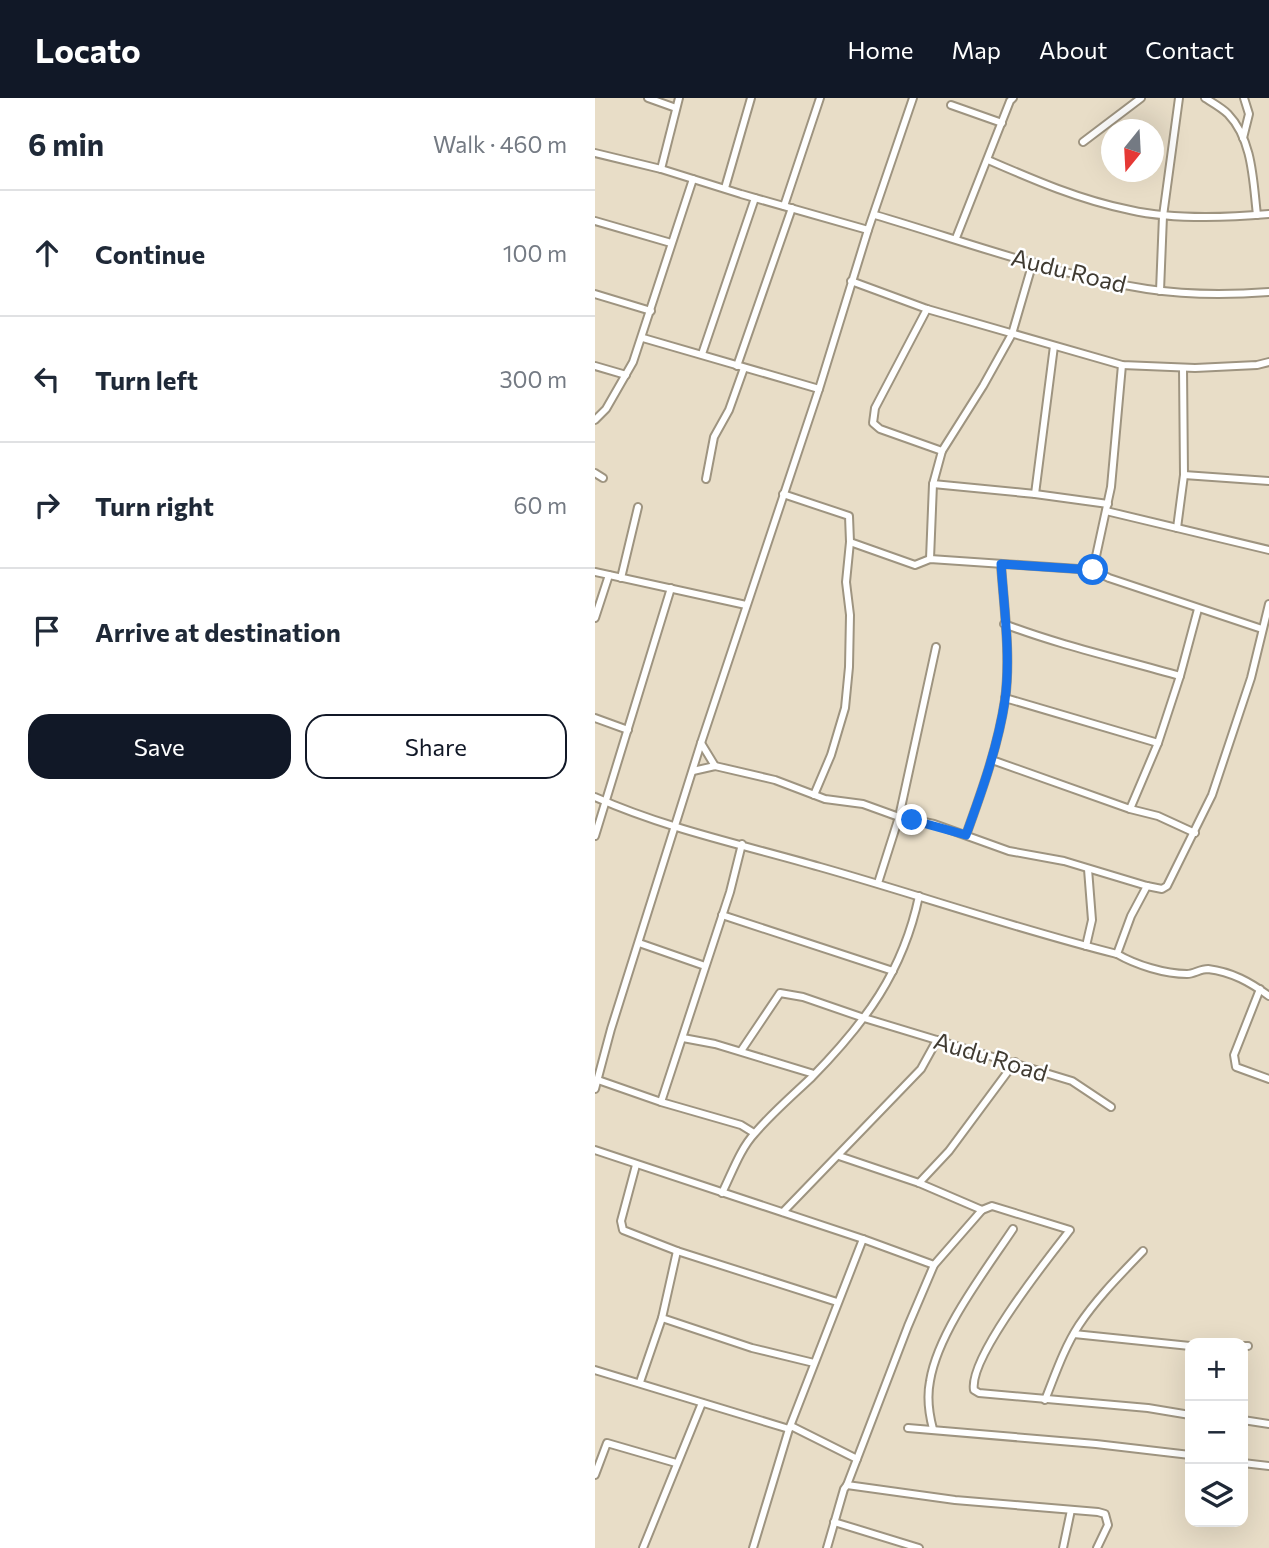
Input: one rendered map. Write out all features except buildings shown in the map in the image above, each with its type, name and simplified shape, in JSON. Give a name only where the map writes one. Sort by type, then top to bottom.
[{"type":"street","points":[[648,98],[675,108]]},
{"type":"street","points":[[661,169],[679,98]]},
{"type":"street","points":[[725,188],[751,98]]},
{"type":"street","points":[[784,206],[820,98]]},
{"type":"street","points":[[595,1089],[611,1029],[701,743],[913,98]]},
{"type":"street","points":[[956,238],[1013,98]]},
{"type":"street","points":[[1083,142],[1141,98]]},
{"type":"street","points":[[1160,291],[1163,216],[1179,98]]},
{"type":"street","points":[[1205,98],[1227,113],[1243,138],[1252,173],[1257,215]]},
{"type":"street","points":[[1243,138],[1249,114],[1244,98]]},
{"type":"street","points":[[951,105],[1002,123]]},
{"type":"street","points":[[595,153],[661,169],[868,230]]},
{"type":"street","points":[[988,160],[1055,188],[1129,210],[1163,216],[1269,214]]},
{"type":"street","points":[[595,420],[606,409],[626,376],[643,338],[693,179]]},
{"type":"street","points":[[702,354],[755,198]]},
{"type":"street","points":[[706,479],[715,437],[729,410],[792,208]]},
{"type":"street","name":"Audu Road","points":[[874,215],[1089,278],[1160,291],[1217,294],[1269,292]]},
{"type":"street","points":[[595,221],[671,243]]},
{"type":"street","points":[[930,559],[933,484],[942,451],[1012,334],[1033,262]]},
{"type":"street","points":[[851,281],[927,309],[1122,365],[1183,368],[1257,365],[1269,362]]},
{"type":"street","points":[[595,294],[650,311]]},
{"type":"street","points":[[927,309],[875,408],[873,424],[880,429],[942,451]]},
{"type":"street","points":[[643,338],[819,389]]},
{"type":"street","points":[[1035,494],[1054,346]]},
{"type":"street","points":[[1093,570],[1107,508],[1122,365]]},
{"type":"street","points":[[595,366],[626,376]]},
{"type":"street","points":[[1177,528],[1184,475],[1183,368]]},
{"type":"street","points":[[595,473],[603,478]]},
{"type":"street","points":[[1184,475],[1269,481]]},
{"type":"street","points":[[933,484],[1035,494],[1107,508],[1269,550]]},
{"type":"street","points":[[783,494],[849,516],[850,542],[846,582],[850,615],[849,667],[845,708],[831,755],[814,795]]},
{"type":"street","points":[[621,578],[638,507]]},
{"type":"street","points":[[850,542],[915,565],[930,559],[1093,570],[1109,578],[1262,629]]},
{"type":"street","points":[[966,835],[992,760],[1005,698],[1007,664],[1001,564]]},
{"type":"street","points":[[595,572],[746,605]]},
{"type":"street","points":[[595,618],[609,575]]},
{"type":"street","points":[[595,836],[671,589]]},
{"type":"street","points":[[694,771],[715,766],[775,780],[839,802],[863,804],[899,817],[934,824],[1009,851],[1065,861],[1162,889],[1167,886],[1212,795],[1236,728],[1269,607]]},
{"type":"street","points":[[1130,809],[1158,743],[1198,608]]},
{"type":"street","points":[[1004,624],[1054,643],[1180,676]]},
{"type":"street","points":[[878,883],[899,817],[936,647]]},
{"type":"street","points":[[1005,698],[1158,743]]},
{"type":"street","points":[[595,718],[628,730]]},
{"type":"street","points":[[701,743],[715,766]]},
{"type":"street","points":[[992,760],[1130,809],[1158,816],[1195,833]]},
{"type":"street","points":[[595,797],[675,827],[878,883],[1002,923],[1117,954],[1128,961],[1173,972],[1189,974],[1206,969],[1231,974],[1244,978],[1269,996]]},
{"type":"street","points":[[661,1102],[722,915],[742,844]]},
{"type":"street","points":[[1086,946],[1092,920],[1088,869]]},
{"type":"street","points":[[1117,954],[1131,916],[1147,886]]},
{"type":"street","points":[[722,1193],[754,1133],[814,1074],[879,998],[910,932],[919,896]]},
{"type":"street","points":[[722,915],[893,971]]},
{"type":"street","points":[[639,943],[705,966]]},
{"type":"street","points":[[1260,989],[1234,1055],[1235,1068],[1269,1079]]},
{"type":"street","name":"Audu Road","points":[[741,1051],[780,993],[803,997],[1072,1081],[1111,1107]]},
{"type":"street","points":[[683,1038],[741,1051],[814,1074]]},
{"type":"street","points":[[783,1212],[921,1069],[937,1040]]},
{"type":"street","points":[[919,1183],[949,1151],[1015,1062]]},
{"type":"street","points":[[598,1080],[741,1125],[754,1133]]},
{"type":"street","points":[[595,1150],[934,1265]]},
{"type":"street","points":[[839,1156],[919,1183],[982,1210]]},
{"type":"street","points":[[636,1165],[621,1228],[677,1251],[837,1302]]},
{"type":"street","points":[[827,1548],[843,1489],[847,1485],[934,1265],[982,1210],[992,1206],[1070,1230],[1021,1293],[980,1362],[972,1383],[974,1390],[979,1393],[1148,1408],[1185,1414]]},
{"type":"street","points":[[933,1429],[928,1395],[933,1367],[956,1318],[1013,1229]]},
{"type":"street","points":[[753,1548],[790,1427],[863,1239]]},
{"type":"street","points":[[640,1382],[662,1318],[677,1251]]},
{"type":"street","points":[[1045,1400],[1075,1334],[1099,1301],[1143,1251]]},
{"type":"street","points":[[662,1318],[752,1348],[814,1363]]},
{"type":"street","points":[[1075,1334],[1185,1345]]},
{"type":"street","points":[[595,1370],[790,1427],[857,1459]]},
{"type":"street","points":[[643,1548],[702,1403]]},
{"type":"street","points":[[1248,1421],[1269,1424]]},
{"type":"street","points":[[908,1428],[1185,1454]]},
{"type":"street","points":[[595,1475],[607,1443],[677,1463]]},
{"type":"street","points":[[1248,1463],[1269,1466]]},
{"type":"street","points":[[847,1485],[955,1500],[1105,1514],[1108,1525],[1097,1548]]},
{"type":"street","points":[[1063,1548],[1071,1510]]},
{"type":"street","points":[[834,1522],[919,1548]]},
{"type":"route","points":[[912,820],[966,835],[985,782],[1005,698],[1007,664],[1001,564],[1093,570]]}]
